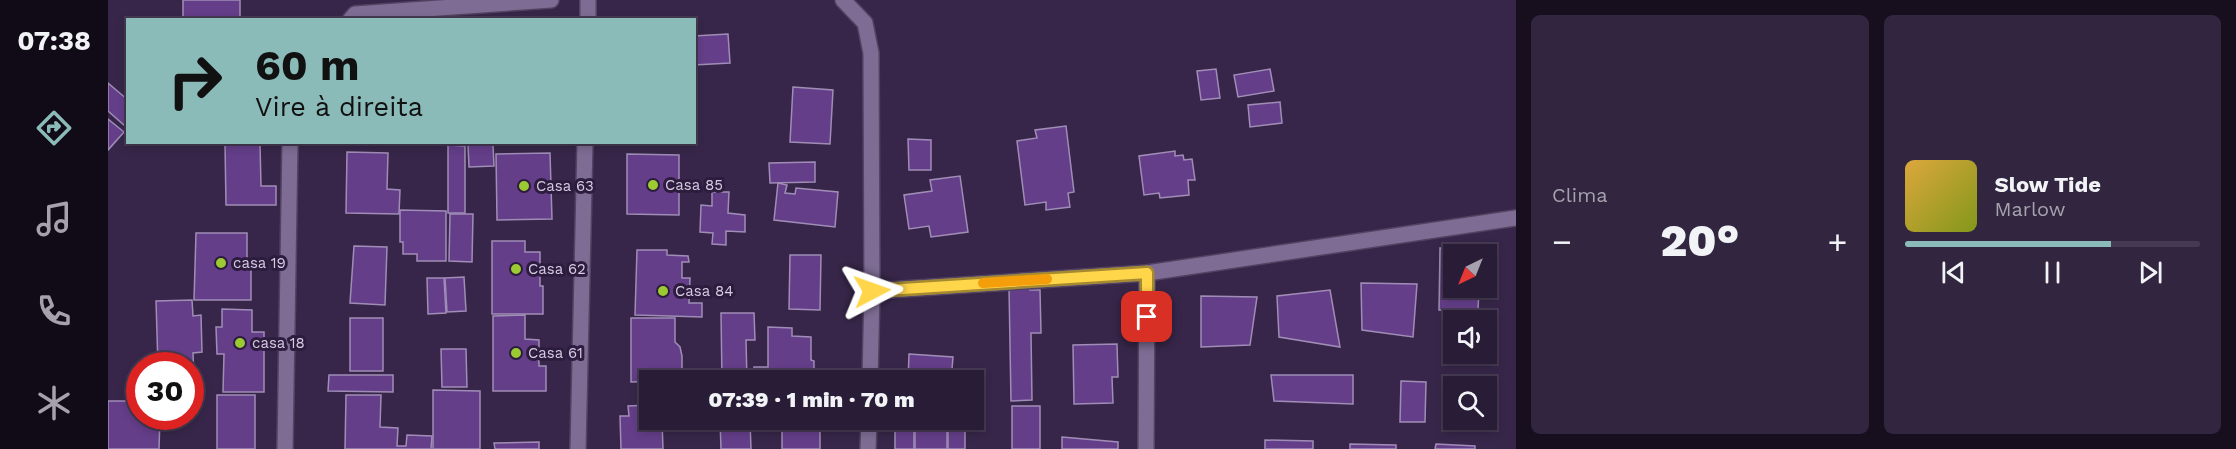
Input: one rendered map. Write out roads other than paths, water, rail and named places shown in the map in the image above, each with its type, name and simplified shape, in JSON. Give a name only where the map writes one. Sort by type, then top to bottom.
[{"type":"street","points":[[352,18],[355,14],[551,0]]},
{"type":"street","points":[[588,0],[588,18]]},
{"type":"street","points":[[843,0],[865,23],[871,53],[870,370]]},
{"type":"street","points":[[285,449],[290,144]]},
{"type":"street","points":[[578,449],[585,144]]},
{"type":"street","points":[[872,291],[1147,273],[1516,218]]},
{"type":"street","points":[[1146,449],[1147,273]]},
{"type":"street","points":[[868,449],[869,430]]},
{"type":"place","name":"Casa 85","points":[[653,185]]},
{"type":"place","name":"Casa 63","points":[[524,186]]},
{"type":"place","name":"casa 19","points":[[221,263]]},
{"type":"place","name":"Casa 62","points":[[516,269]]},
{"type":"place","name":"Casa 84","points":[[663,291]]},
{"type":"place","name":"casa 18","points":[[240,343]]},
{"type":"place","name":"Casa 61","points":[[516,353]]}]
